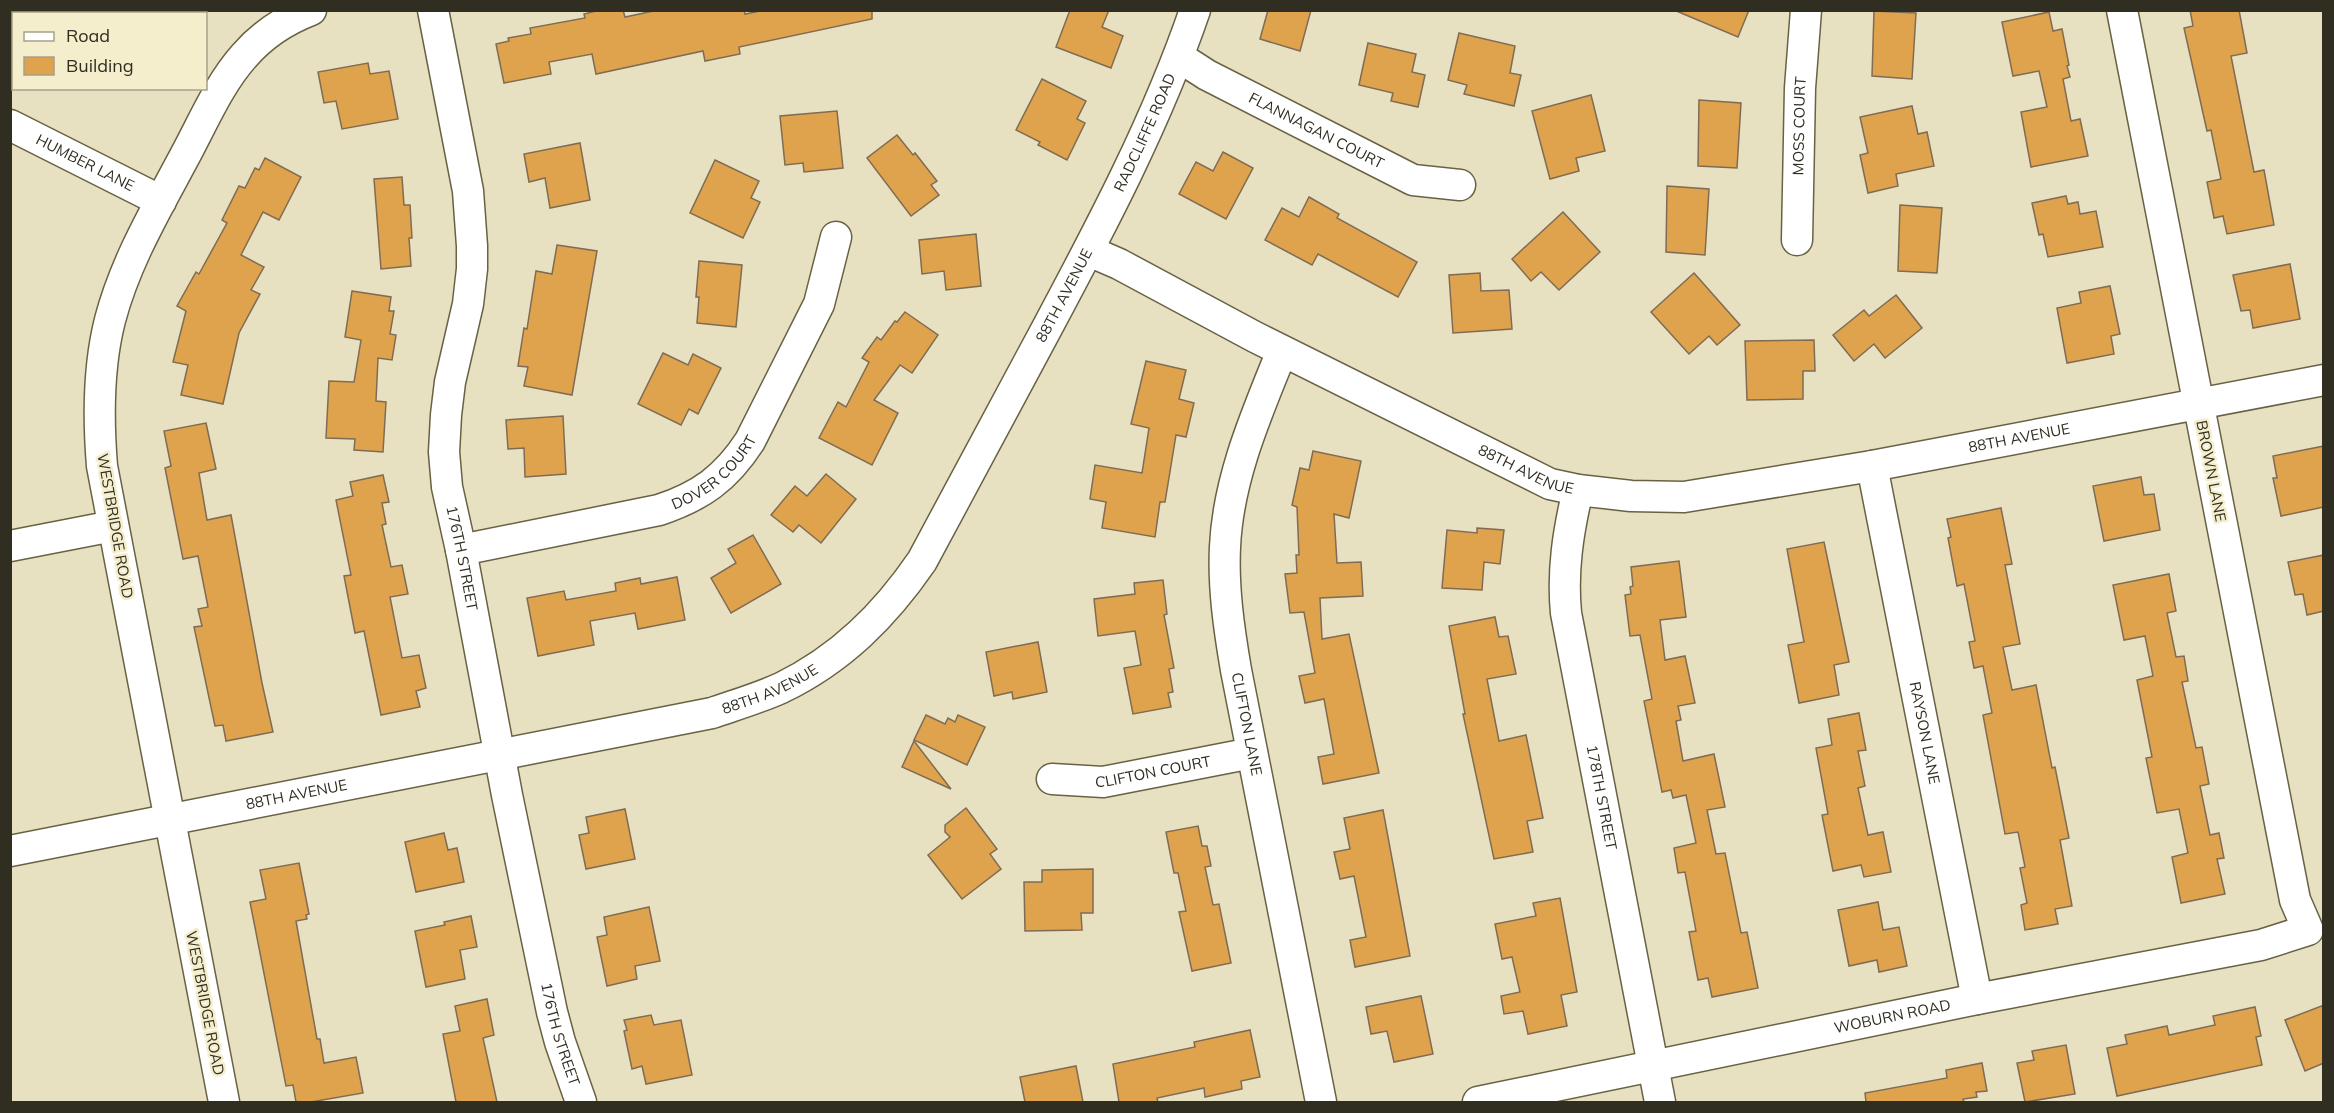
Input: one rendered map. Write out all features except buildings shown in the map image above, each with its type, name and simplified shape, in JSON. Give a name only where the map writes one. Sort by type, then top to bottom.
[{"type":"street","name":"WESTBRIDGE ROAD","points":[[224,1102],[102,466],[100,434],[103,365],[110,322],[123,279],[226,78],[244,55],[267,33],[311,10]]},
{"type":"street","name":"176TH STREET","points":[[433,10],[468,191],[471,223],[472,269],[468,304],[450,382],[444,452],[447,487],[552,1012],[581,1102]]},
{"type":"street","name":"RADCLIFFE ROAD","points":[[1089,251],[1142,142],[1179,57],[1195,10]]},
{"type":"street","name":"MOSS COURT","points":[[1797,240],[1800,88],[1806,10]]},
{"type":"street","name":"BROWN LANE","points":[[2122,10],[2295,900],[2308,930]]},
{"type":"street","name":"FLANNAGAN COURT","points":[[1179,57],[1207,75],[1413,180],[1460,185]]},
{"type":"street","name":"HUMBER LANE","points":[[10,125],[161,201]]},
{"type":"street","name":"DOVER COURT","points":[[461,550],[659,510],[689,499],[715,483],[750,441],[819,304],[836,237]]},
{"type":"street","name":"88TH AVENUE","points":[[10,851],[712,713],[780,688],[823,663],[868,629],[899,594],[922,561],[1089,251],[1119,264],[1282,351],[1550,484],[1578,490],[1631,496],[1684,497],[1872,466],[2324,380]]},
{"type":"street","name":"CLIFTON LANE","points":[[1282,351],[1238,469],[1225,545],[1229,631],[1321,1102]]},
{"type":"street","name":"RAYSON LANE","points":[[1872,466],[1977,999]]},
{"type":"street","name":"178TH STREET","points":[[1578,490],[1563,572],[1566,613],[1660,1102]]},
{"type":"street","points":[[10,546],[113,526]]},
{"type":"street","name":"CLIFTON COURT","points":[[1052,779],[1103,782],[1252,753]]},
{"type":"street","name":"WOBURN ROAD","points":[[1478,1102],[1977,999],[2261,945],[2308,930]]}]
